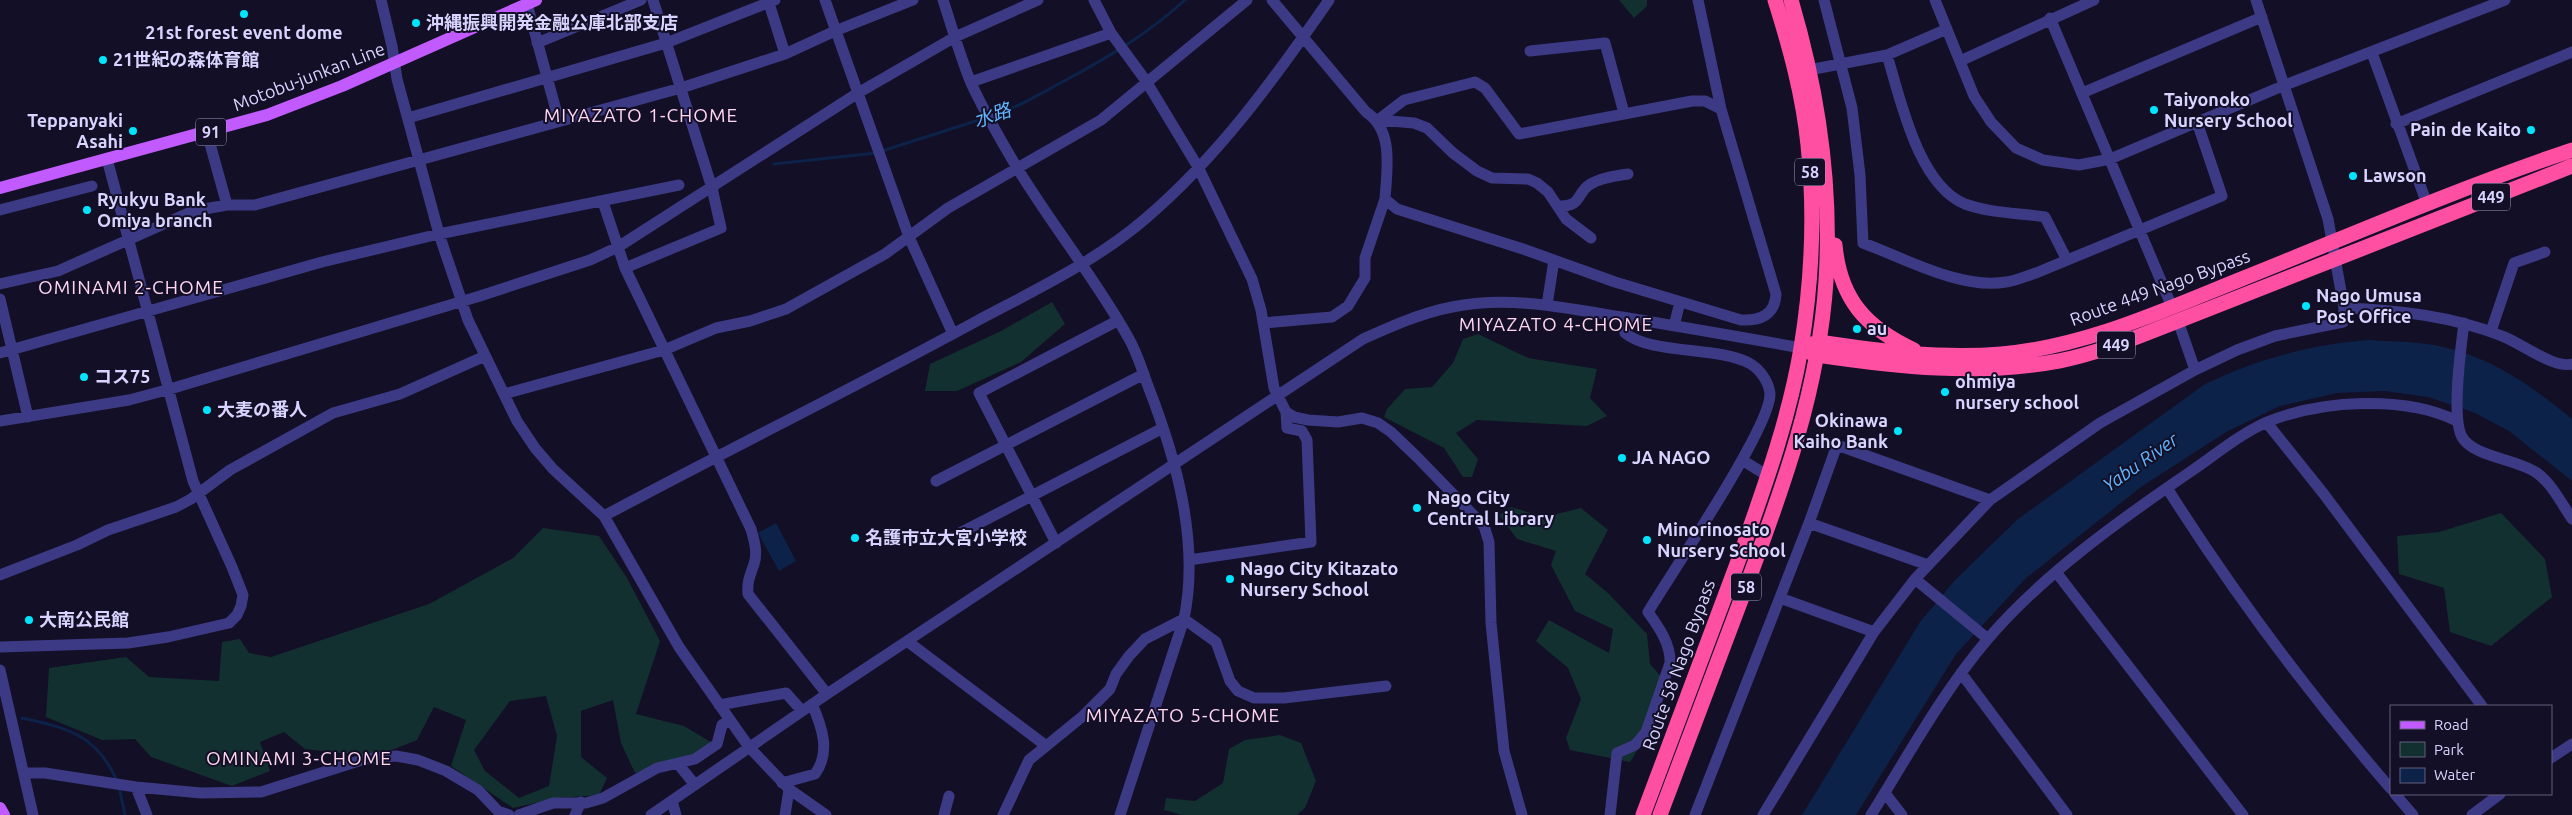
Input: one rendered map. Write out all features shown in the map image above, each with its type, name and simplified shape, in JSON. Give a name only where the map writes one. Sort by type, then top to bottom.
[{"type":"highway","name":"Route 58 Nago Bypass","points":[[1643,815],[1768,476],[1786,415],[1801,348],[1811,239],[1811,183],[1808,143],[1795,68],[1775,0]]},
{"type":"highway","name":"Route 58 Nago Bypass","points":[[1660,815],[1786,474],[1805,413],[1818,348],[1826,282],[1827,223],[1824,158],[1809,70],[1791,0]]},
{"type":"highway","name":"Route 449 Nago Bypass","points":[[1801,348],[1925,354],[2001,354],[2057,345],[2110,330],[2172,307],[2427,204],[2572,150]]},
{"type":"highway","name":"Route 449 Nago Bypass","points":[[1818,348],[1914,368],[2003,369],[2084,355],[2178,322],[2572,166]]},
{"type":"highway","points":[[1827,223],[1834,238],[1839,274],[1858,309],[1877,330],[1896,342],[1925,354]]},
{"type":"main road","name":"Motobu-junkan Line","points":[[0,188],[267,116],[531,2]]},
{"type":"main road","points":[[0,808],[4,815]]},
{"type":"street","points":[[381,0],[397,79],[439,234],[461,301],[485,356],[517,421],[535,448],[553,469],[604,516],[679,647],[749,747],[786,786],[826,815]]},
{"type":"street","points":[[537,43],[641,0]]},
{"type":"street","points":[[625,268],[721,228],[712,188],[653,0]]},
{"type":"street","points":[[825,0],[909,237],[953,334]]},
{"type":"street","points":[[0,284],[58,271],[193,211],[227,205],[255,205],[681,88],[785,54],[835,31],[914,0]]},
{"type":"street","points":[[943,0],[971,82],[1017,168],[1128,337],[1144,374],[1174,465],[1186,528],[1190,584],[1184,619],[1120,815]]},
{"type":"street","points":[[0,421],[129,400],[170,390],[590,260],[618,247],[858,93],[955,36],[1038,0]]},
{"type":"street","points":[[1094,0],[1111,33],[1146,81],[1198,168],[1252,279],[1263,323],[1277,396],[1286,412],[1287,428],[1302,431],[1308,440],[1311,542],[1189,560]]},
{"type":"street","points":[[504,394],[664,350],[716,328],[750,322],[786,309],[885,254],[948,208],[1101,120],[1146,81],[1247,0]]},
{"type":"street","points":[[1272,0],[1366,112],[1378,120],[1414,123],[1427,128],[1453,154],[1477,171],[1492,178],[1528,179],[1537,183],[1558,206],[1566,219],[1591,238]]},
{"type":"street","points":[[604,516],[714,456],[953,334],[1081,265],[1146,218],[1198,168],[1243,117],[1329,0]]},
{"type":"street","points":[[1385,199],[1397,209],[1680,302],[1741,320],[1754,321],[1769,314],[1776,304],[1776,294],[1721,109],[1698,0]]},
{"type":"street","points":[[1824,0],[1852,108],[1860,175],[1863,243],[1948,276],[1976,282],[2006,282],[2067,260],[2222,196],[2197,122]]},
{"type":"street","points":[[1935,0],[1974,96],[1991,122],[2016,148],[2042,160],[2079,165],[2110,159],[2285,85],[2372,53],[2488,3],[2505,0]]},
{"type":"street","points":[[1960,61],[2050,18],[2094,0]]},
{"type":"street","points":[[1763,815],[1874,632],[1915,579],[1990,500],[2100,423],[2195,370],[2237,350],[2275,336],[2343,322],[2344,308],[2328,219],[2256,0]]},
{"type":"street","points":[[408,118],[666,43],[770,1],[785,54]]},
{"type":"street","points":[[531,2],[537,43],[559,121]]},
{"type":"street","points":[[2050,18],[2172,307]]},
{"type":"street","points":[[2082,93],[2262,18]]},
{"type":"street","points":[[1809,70],[1887,54],[1947,29]]},
{"type":"street","points":[[971,82],[1111,33]]},
{"type":"street","points":[[1530,51],[1605,43],[1624,113]]},
{"type":"street","points":[[2396,124],[2572,52]]},
{"type":"street","points":[[2372,53],[2396,124],[2427,204]]},
{"type":"street","points":[[1887,54],[1910,132],[1922,159],[1937,180],[1954,197],[1975,207],[2045,217],[2067,260]]},
{"type":"street","points":[[1378,120],[1404,100],[1475,82],[1485,88],[1519,134],[1692,101],[1705,101],[1721,109]]},
{"type":"street","points":[[1263,323],[1332,317],[1348,306],[1364,278],[1365,258],[1385,199],[1388,147],[1378,120]]},
{"type":"street","points":[[206,133],[227,205]]},
{"type":"street","points":[[0,647],[128,643],[168,637],[230,623],[237,615],[243,595],[218,534],[198,492],[107,159]]},
{"type":"street","points":[[1558,206],[1577,202],[1589,185],[1605,178],[1628,174]]},
{"type":"street","points":[[40,177],[45,197]]},
{"type":"street","points":[[0,210],[92,186]]},
{"type":"street","points":[[0,353],[322,262],[439,234],[679,186]]},
{"type":"street","points":[[603,202],[625,268],[747,521],[756,547],[754,563],[746,580],[748,594],[827,694]]},
{"type":"street","points":[[2491,331],[2514,263],[2545,252]]},
{"type":"street","points":[[1547,305],[1554,260]]},
{"type":"street","points":[[0,299],[28,417]]},
{"type":"street","points":[[651,815],[827,694],[1363,339],[1410,318],[1453,306],[1499,302],[1547,305],[1801,348]]},
{"type":"street","points":[[1674,326],[1680,302]]},
{"type":"street","points":[[2344,308],[2396,310],[2464,323],[2491,331],[2514,341],[2558,365],[2572,364]]},
{"type":"street","points":[[1610,815],[1617,753],[1635,745],[1646,732],[1670,663],[1670,653],[1667,645],[1648,612],[1759,430],[1768,408],[1770,394],[1766,381],[1759,371],[1749,363],[1699,350],[1641,343],[1625,334],[1623,317]]},
{"type":"street","points":[[1056,543],[1031,498],[979,394],[1117,321]]},
{"type":"street","points":[[2178,322],[2195,370]]},
{"type":"street","points":[[2464,323],[2457,418],[2463,438],[2476,449],[2514,461],[2536,473],[2551,486],[2572,518]]},
{"type":"street","points":[[0,575],[108,530],[176,507],[230,470],[333,413],[400,394],[485,356]]},
{"type":"street","points":[[936,481],[1144,374]]},
{"type":"street","points":[[1871,815],[1985,637],[2056,572],[2167,488],[2234,442],[2267,423],[2306,410],[2339,404],[2438,411],[2457,418]]},
{"type":"street","points":[[1286,412],[1294,417],[1308,420],[1338,422],[1362,418],[1378,423],[1391,432],[1417,457],[1484,526],[1489,542],[1491,623],[1504,751],[1522,815]]},
{"type":"street","points":[[2267,423],[2323,493],[2481,705]]},
{"type":"street","points":[[960,533],[1031,498],[1163,428]]},
{"type":"street","points":[[1695,815],[1809,523],[1837,445],[1990,500]]},
{"type":"street","points":[[1742,460],[1768,476]]},
{"type":"street","points":[[2167,488],[2208,552],[2328,716],[2390,788]]},
{"type":"street","points":[[1809,523],[1928,565]]},
{"type":"street","points":[[2056,572],[2243,815]]},
{"type":"street","points":[[1915,579],[1933,596],[1985,637]]},
{"type":"street","points":[[1780,598],[1874,632]]},
{"type":"street","points":[[1184,619],[1216,642],[1230,681],[1238,691],[1254,698],[1284,698],[1386,686]]},
{"type":"street","points":[[1003,815],[1029,760],[1045,745],[1083,716],[1110,689],[1116,674],[1145,639],[1184,619]]},
{"type":"street","points":[[907,641],[1045,745]]},
{"type":"street","points":[[0,670],[33,815]]},
{"type":"street","points":[[1961,673],[2067,815]]},
{"type":"street","points":[[719,705],[786,693],[807,708],[822,725],[824,739],[820,768],[815,774],[786,786]]},
{"type":"street","points":[[519,815],[553,803],[586,803],[603,798],[657,768],[695,759],[717,744],[722,725],[730,720]]},
{"type":"street","points":[[2552,757],[2572,744]]},
{"type":"street","points":[[24,773],[44,773],[136,787],[202,794],[261,792],[365,759],[396,756],[418,760],[446,771],[478,790],[498,811],[509,815]]},
{"type":"street","points":[[678,764],[695,785]]},
{"type":"street","points":[[785,815],[786,786]]},
{"type":"street","points":[[136,787],[147,815]]},
{"type":"street","points":[[1885,793],[1902,815]]},
{"type":"street","points":[[2395,795],[2413,815]]},
{"type":"street","points":[[2472,815],[2499,795]]},
{"type":"street","points":[[944,815],[949,796]]},
{"type":"street","points":[[672,801],[676,815]]},
{"type":"street","points":[[575,815],[580,802]]},
{"type":"green space","points":[[1619,0],[1647,0],[1647,6],[1634,18]]},
{"type":"green space","points":[[1052,302],[1065,324],[1021,362],[957,391],[925,391],[930,364],[1001,331]]},
{"type":"green space","points":[[1478,334],[1528,358],[1597,369],[1590,398],[1607,416],[1587,426],[1477,420],[1456,433],[1478,459],[1472,477],[1463,477],[1444,448],[1384,417],[1387,409],[1405,389],[1432,387],[1453,363],[1463,339]]},
{"type":"green space","points":[[1511,507],[1544,517],[1581,508],[1608,530],[1585,574],[1608,593],[1647,634],[1650,664],[1666,682],[1654,723],[1630,762],[1570,750],[1566,738],[1581,699],[1568,668],[1536,641],[1549,620],[1609,653],[1613,629],[1575,611],[1551,565],[1556,551],[1517,539],[1499,515]]},
{"type":"green space","points":[[2501,513],[2545,559],[2552,597],[2491,646],[2450,632],[2444,588],[2399,574],[2397,536],[2439,532]]},
{"type":"green space","points":[[543,528],[599,536],[627,578],[660,641],[636,714],[684,726],[714,744],[702,754],[635,773],[621,743],[613,700],[581,711],[581,757],[607,778],[599,795],[558,798],[513,808],[451,766],[466,720],[434,707],[417,740],[374,757],[305,749],[284,732],[260,742],[270,771],[232,786],[151,757],[135,739],[102,740],[46,717],[49,668],[126,657],[149,677],[219,681],[222,642],[240,639],[249,653],[271,657],[429,604],[513,558]],"holes":[[[546,696],[557,736],[549,786],[519,798],[485,771],[474,750],[510,701]]]},
{"type":"green space","points":[[1280,735],[1301,743],[1316,781],[1305,808],[1297,815],[1182,815],[1164,810],[1166,798],[1195,801],[1223,783],[1229,749],[1245,740]]},
{"type":"water","name":"Yabu River","points":[[2370,340],[2425,344],[2461,352],[2496,366],[2527,385],[2572,419],[2572,481],[2509,431],[2473,412],[2428,397],[2384,391],[2337,393],[2280,406],[2226,432],[2141,487],[2025,579],[1956,654],[1856,815],[1802,815],[1920,622],[1955,580],[2018,519],[2205,384],[2245,367],[2285,354],[2327,345]]},
{"type":"water","points":[[776,523],[796,561],[779,571],[758,533]]},
{"type":"waterway","name":"水路","points":[[991,116],[1028,100],[1111,54],[1142,35],[1185,0]]},
{"type":"waterway","name":"水路","points":[[882,151],[985,118]]},
{"type":"waterway","name":"水路","points":[[774,164],[876,153]]},
{"type":"waterway","points":[[22,718],[67,730],[90,743],[109,765],[117,781]]},
{"type":"waterway","points":[[119,787],[125,815]]},
{"type":"place","name":"21st forest event dome","points":[[244,14]]},
{"type":"place","name":"沖縄振興開発金融公庫北部支店","points":[[416,23]]},
{"type":"place","name":"21世紀の森体育館","points":[[103,60]]},
{"type":"place","name":"Taiyonoko Nursery School","points":[[2154,110]]},
{"type":"place","name":"Pain de Kaito","points":[[2531,130]]},
{"type":"place","name":"Teppanyaki Asahi","points":[[133,131]]},
{"type":"place","name":"Lawson","points":[[2353,176]]},
{"type":"place","name":"Ryukyu Bank Omiya branch","points":[[87,210]]},
{"type":"place","name":"Nago Umusa Post Office","points":[[2306,306]]},
{"type":"place","name":"au","points":[[1857,329]]},
{"type":"place","name":"コス75","points":[[84,377]]},
{"type":"place","name":"ohmiya nursery school","points":[[1945,392]]},
{"type":"place","name":"大麦の番人","points":[[207,410]]},
{"type":"place","name":"Okinawa Kaiho Bank","points":[[1898,431]]},
{"type":"place","name":"JA NAGO","points":[[1622,458]]},
{"type":"place","name":"Nago City Central Library","points":[[1417,508]]},
{"type":"place","name":"名護市立大宮小学校","points":[[855,538]]},
{"type":"place","name":"Minorinosato Nursery School","points":[[1647,540]]},
{"type":"place","name":"Nago City Kitazato Nursery School","points":[[1230,579]]},
{"type":"place","name":"大南公民館","points":[[29,620]]},
{"type":"district","name":"MIYAZATO 1-CHOME","points":[[641,115]]},
{"type":"district","name":"OMINAMI 2-CHOME","points":[[131,287]]},
{"type":"district","name":"MIYAZATO 4-CHOME","points":[[1556,324]]},
{"type":"district","name":"MIYAZATO 5-CHOME","points":[[1183,715]]},
{"type":"district","name":"OMINAMI 3-CHOME","points":[[299,758]]}]
